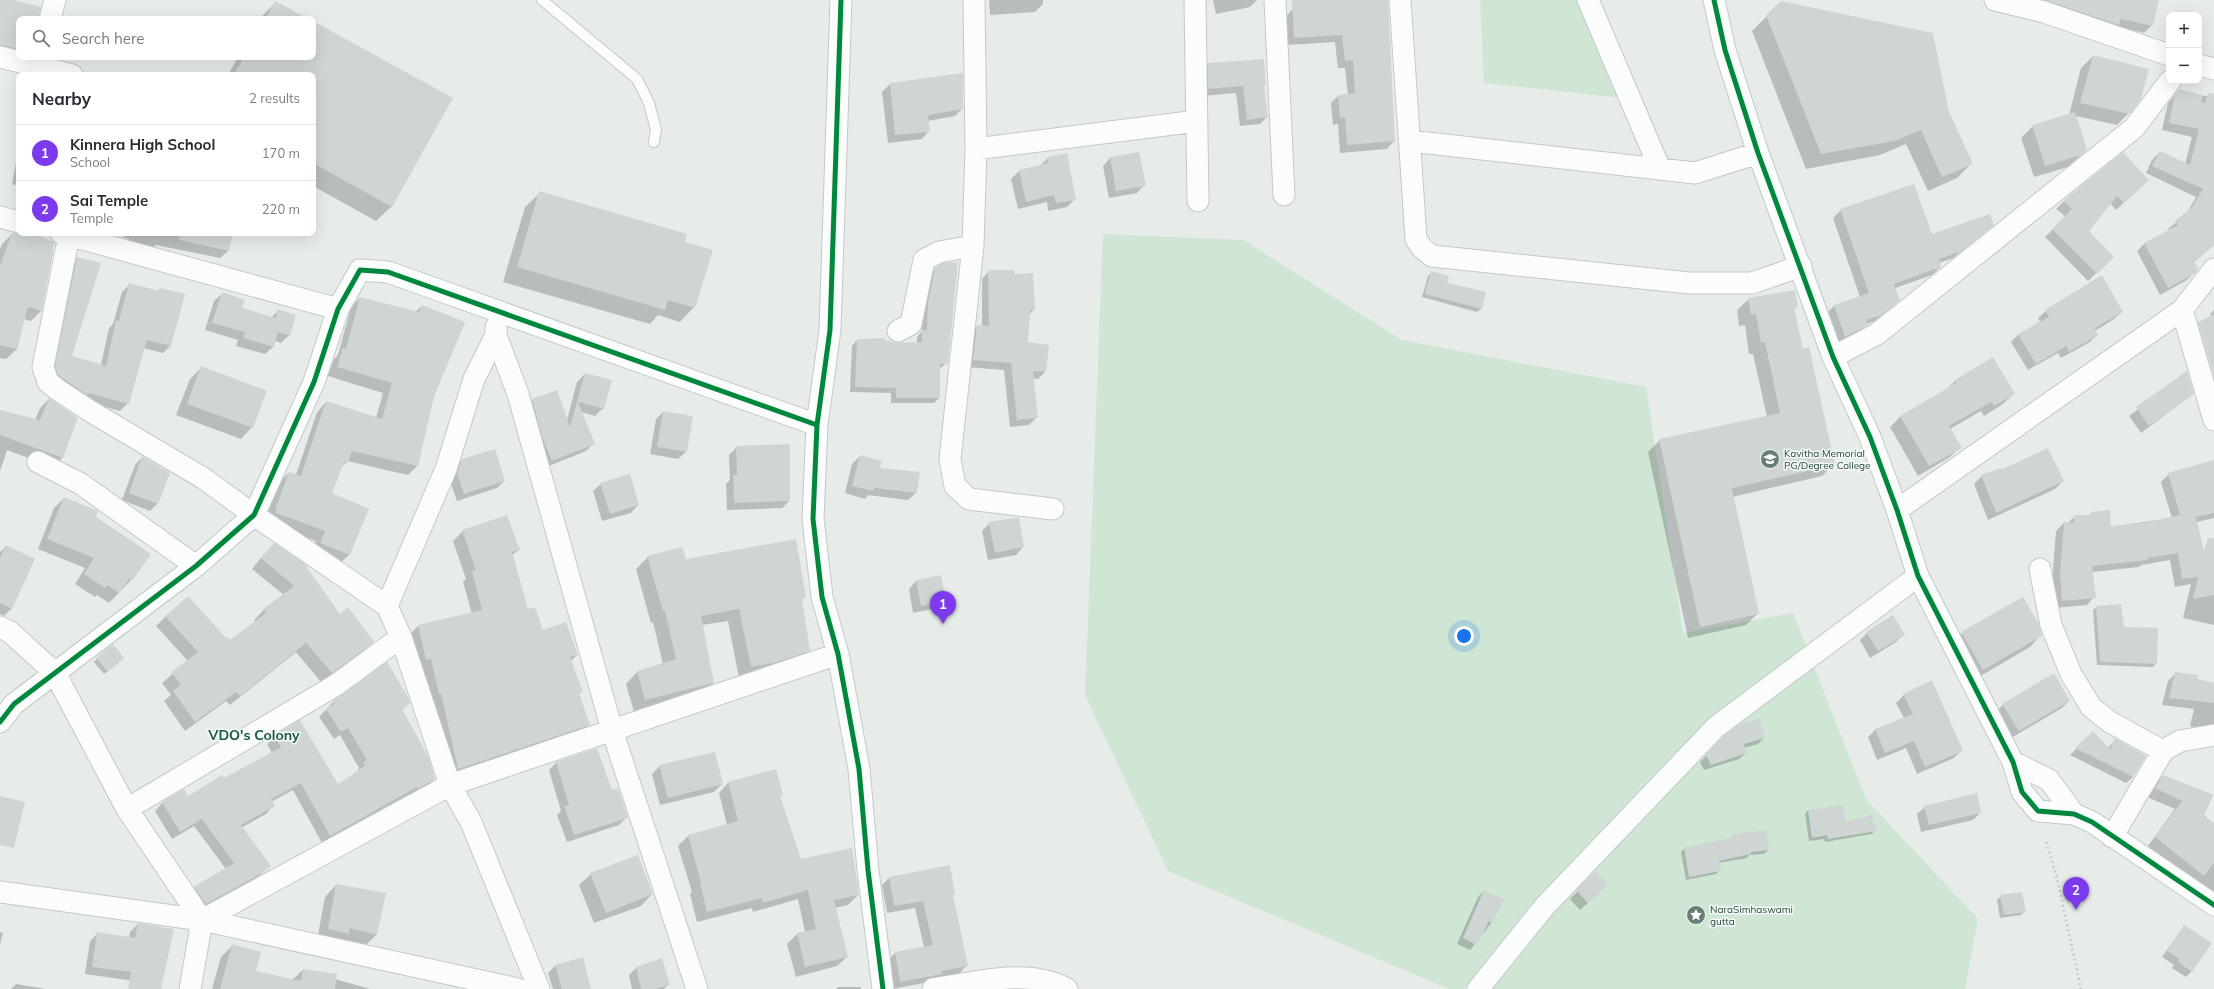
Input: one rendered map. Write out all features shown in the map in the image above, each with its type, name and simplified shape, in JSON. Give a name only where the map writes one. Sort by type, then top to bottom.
[{"type":"street","points":[[51,16],[55,0]]},
{"type":"street","points":[[841,0],[830,330],[818,426],[813,519],[822,597],[838,654],[859,768],[868,870],[883,989]]},
{"type":"street","points":[[974,0],[976,149],[973,246],[950,459],[955,486],[969,499],[1053,509]]},
{"type":"street","points":[[1194,0],[1198,201]]},
{"type":"street","points":[[1275,0],[1284,195]]},
{"type":"street","points":[[1400,0],[1416,238],[1422,248],[1432,256],[1689,283],[1752,283],[1801,266]]},
{"type":"street","points":[[1588,0],[1660,169]]},
{"type":"street","points":[[1714,0],[1725,50],[1758,153],[1801,266],[1833,357],[1870,437],[1897,510],[1918,576],[2014,762],[2022,792],[2038,811],[2074,814],[2092,822],[2214,906]]},
{"type":"street","points":[[1995,0],[2044,12],[2166,54]]},
{"type":"street","points":[[0,57],[16,59]]},
{"type":"street","points":[[24,60],[40,62],[65,72]]},
{"type":"street","points":[[2202,66],[2214,69]]},
{"type":"street","points":[[1833,357],[1877,334],[2134,128],[2168,84]]},
{"type":"street","points":[[976,149],[1197,121]]},
{"type":"street","points":[[1410,141],[1695,173],[1758,153]]},
{"type":"street","points":[[0,217],[16,221]]},
{"type":"street","points":[[65,236],[43,367],[48,382],[90,411],[203,478],[254,515],[387,606],[401,637],[450,785],[471,822],[538,989]]},
{"type":"street","points":[[72,236],[338,309]]},
{"type":"street","points":[[898,331],[911,324],[924,260],[939,252],[973,246]]},
{"type":"street","points":[[1897,510],[2182,310],[2214,269]]},
{"type":"street","points":[[0,722],[14,704],[196,566],[254,515],[314,382],[338,309],[360,270],[388,272],[818,426]]},
{"type":"street","points":[[2182,310],[2214,420]]},
{"type":"street","points":[[497,312],[496,335],[518,394],[612,730],[697,989]]},
{"type":"street","points":[[387,606],[446,469],[474,379],[496,335]]},
{"type":"street","points":[[38,462],[81,484],[196,566]]},
{"type":"street","points":[[2040,569],[2051,624],[2071,674],[2090,707],[2110,722],[2163,751]]},
{"type":"street","points":[[1478,989],[1545,906],[1716,727],[1918,576]]},
{"type":"street","points":[[0,627],[10,632],[55,673],[127,809],[202,920],[190,989]]},
{"type":"street","points":[[127,809],[336,685],[401,637]]},
{"type":"street","points":[[202,920],[450,785],[838,654]]},
{"type":"street","points":[[2112,837],[2163,751],[2180,740],[2214,735]]},
{"type":"street","points":[[2014,762],[2049,780],[2074,814]]},
{"type":"street","points":[[0,892],[202,920],[518,989]]},
{"type":"street","points":[[933,989],[1001,979],[1026,979],[1057,983],[1067,989]]},
{"type":"lane","points":[[542,0],[637,79],[649,104],[656,130],[654,142]]},
{"type":"path","points":[[2046,842],[2056,874],[2081,989]]},
{"type":"green space","points":[[1480,0],[1577,0],[1622,98],[1484,83]]},
{"type":"green space","points":[[1103,234],[1243,240],[1402,340],[1646,387],[1683,633],[1793,613],[1866,799],[1978,919],[1965,989],[1449,989],[1168,871],[1085,695]]},
{"type":"building","points":[[0,0],[14,0],[41,7],[39,16],[16,16],[16,48],[0,45]]},
{"type":"building","points":[[1292,0],[1388,0],[1395,141],[1347,145],[1345,117],[1340,118],[1338,95],[1355,93],[1353,60],[1345,61],[1342,35],[1294,38]]},
{"type":"building","points":[[2045,0],[2159,0],[2153,26],[2121,19],[2119,25]]},
{"type":"building","points":[[275,1],[303,16],[267,16]]},
{"type":"building","points":[[1781,1],[1933,33],[1949,112],[1973,164],[1942,177],[1921,130],[1895,141],[1821,154],[1766,15]]},
{"type":"building","points":[[316,23],[453,98],[392,207],[316,165],[316,72],[236,72],[242,60],[316,60]]},
{"type":"building","points":[[2093,55],[2149,69],[2141,99],[2130,114],[2080,103]]},
{"type":"building","points":[[1264,59],[1266,85],[1264,85],[1268,117],[1247,120],[1243,86],[1208,89],[1208,63]]},
{"type":"building","points":[[963,73],[963,109],[928,115],[930,132],[895,135],[890,83]]},
{"type":"building","points":[[2179,89],[2203,95],[2201,102],[2205,103],[2208,93],[2214,94],[2214,245],[2194,261],[2198,269],[2196,273],[2168,288],[2144,243],[2178,225],[2175,221],[2192,207],[2203,189],[2152,166],[2160,151],[2190,165],[2199,129],[2169,123],[2175,94]]},
{"type":"building","points":[[2075,112],[2087,150],[2081,155],[2045,166],[2032,125]]},
{"type":"building","points":[[1139,152],[1146,186],[1116,191],[1110,157]]},
{"type":"building","points":[[2123,152],[2149,180],[2124,203],[2117,196],[2089,231],[2114,257],[2097,274],[2052,229],[2072,209],[2063,201]]},
{"type":"building","points":[[1067,153],[1076,200],[1056,203],[1054,195],[1026,202],[1019,170],[1048,163],[1047,157]]},
{"type":"building","points":[[1914,184],[1932,234],[1990,214],[1994,225],[1962,251],[1939,259],[1941,267],[1894,284],[1900,300],[1882,315],[1866,320],[1868,325],[1845,337],[1834,305],[1869,293],[1840,209]]},
{"type":"building","points":[[539,191],[687,234],[685,242],[713,250],[695,308],[668,300],[665,310],[517,267]]},
{"type":"building","points":[[12,233],[16,233],[16,236],[39,236],[54,242],[42,311],[28,307],[17,349],[0,345],[0,265]]},
{"type":"building","points":[[180,236],[232,236],[229,251],[179,240]]},
{"type":"building","points":[[77,257],[101,263],[72,356],[106,366],[116,320],[119,321],[129,283],[159,291],[160,288],[185,294],[171,346],[147,340],[129,404],[88,393],[87,395],[58,375],[55,366]]},
{"type":"building","points":[[958,262],[948,364],[940,364],[940,398],[896,398],[896,388],[855,387],[857,339],[885,338],[885,340],[897,343],[922,342],[922,331],[927,330],[928,303],[935,268],[943,263]]},
{"type":"building","points":[[988,270],[1014,270],[1014,274],[1033,273],[1035,309],[1030,310],[1028,342],[1049,345],[1046,372],[1033,371],[1038,418],[1017,420],[1011,363],[973,360],[977,325],[989,326]]},
{"type":"building","points":[[1431,271],[1449,276],[1447,283],[1486,292],[1482,309],[1425,294]]},
{"type":"building","points":[[2102,275],[2123,312],[2095,328],[2098,335],[2069,352],[2066,346],[2036,364],[2018,334],[2049,317],[2045,310]]},
{"type":"building","points":[[1795,290],[1798,307],[1794,307],[1803,349],[1809,347],[1835,465],[1732,488],[1759,614],[1700,627],[1659,439],[1780,413],[1765,342],[1761,343],[1756,314],[1751,315],[1748,298]]},
{"type":"building","points":[[222,292],[245,300],[242,308],[276,318],[278,309],[296,315],[290,336],[278,332],[274,347],[243,338],[245,332],[212,323]]},
{"type":"building","points":[[360,297],[419,312],[422,305],[465,322],[434,397],[418,466],[352,451],[348,463],[344,462],[332,493],[369,509],[350,555],[320,543],[325,531],[276,513],[276,507],[289,472],[301,476],[326,401],[382,419],[392,383],[337,367],[343,348],[346,349]]},
{"type":"building","points":[[2214,314],[2214,377],[2198,322]]},
{"type":"building","points":[[1993,357],[2015,394],[1994,406],[1991,402],[1949,426],[1962,448],[1929,466],[1900,416],[1956,383],[1955,380]]},
{"type":"building","points":[[201,366],[267,391],[253,428],[187,404]]},
{"type":"building","points":[[2187,371],[2194,394],[2149,426],[2136,407]]},
{"type":"building","points":[[585,373],[612,380],[604,409],[578,402],[595,444],[552,461],[542,437],[532,399],[557,390],[570,427]]},
{"type":"building","points":[[49,398],[78,418],[63,458],[0,435],[0,410],[40,420]]},
{"type":"building","points":[[663,411],[693,416],[687,452],[657,447]]},
{"type":"building","points":[[790,444],[790,501],[734,503],[733,475],[737,475],[736,446]]},
{"type":"building","points":[[2048,448],[2064,481],[1996,513],[1981,475],[2001,468],[2001,470]]},
{"type":"building","points":[[495,449],[505,481],[464,494],[457,473],[462,459]]},
{"type":"building","points":[[860,455],[882,461],[880,468],[920,472],[917,493],[874,488],[873,491],[852,486]]},
{"type":"building","points":[[142,456],[170,473],[158,504],[129,493]]},
{"type":"building","points":[[2214,460],[2214,513],[2196,517],[2204,551],[2208,538],[2214,538],[2214,595],[2193,599],[2198,577],[2182,579],[2178,553],[2147,558],[2148,560],[2092,566],[2096,598],[2062,601],[2060,574],[2064,522],[2074,523],[2074,515],[2092,515],[2092,512],[2110,510],[2111,526],[2143,523],[2180,515],[2168,473]]},
{"type":"building","points":[[630,474],[639,505],[610,514],[600,483]]},
{"type":"building","points":[[64,497],[98,511],[96,517],[151,554],[133,580],[129,579],[119,593],[107,585],[105,588],[84,574],[94,558],[47,539]]},
{"type":"building","points":[[507,515],[520,550],[512,552],[528,609],[535,607],[543,630],[566,622],[578,655],[570,657],[583,692],[579,693],[590,725],[458,769],[441,694],[439,694],[431,659],[426,660],[418,625],[482,610],[472,571],[476,570],[462,530]]},
{"type":"building","points":[[1019,517],[1024,547],[995,553],[989,522]]},
{"type":"building","points":[[796,539],[806,597],[802,598],[810,651],[777,662],[751,667],[739,609],[701,616],[714,683],[645,700],[637,671],[676,659],[665,611],[663,611],[647,556],[682,547],[686,559]]},
{"type":"building","points":[[274,543],[308,566],[307,568],[340,614],[348,607],[374,642],[332,673],[306,643],[240,696],[236,692],[195,722],[173,691],[181,685],[171,672],[198,652],[165,616],[188,596],[226,638],[228,637],[230,640],[266,613],[263,609],[294,586],[261,558]]},
{"type":"building","points":[[6,545],[35,559],[12,609],[0,603],[0,558]]},
{"type":"building","points":[[941,575],[946,601],[921,606],[916,580]]},
{"type":"building","points":[[2023,597],[2039,624],[2042,636],[1983,670],[1961,632]]},
{"type":"building","points":[[2121,604],[2124,627],[2158,628],[2157,664],[2100,662],[2096,606]]},
{"type":"building","points":[[1893,615],[1905,635],[1878,651],[1866,632]]},
{"type":"building","points":[[113,644],[124,658],[108,672],[96,658]]},
{"type":"building","points":[[387,662],[407,695],[410,703],[402,709],[429,758],[435,779],[418,789],[417,787],[330,836],[301,783],[271,799],[275,806],[241,825],[271,866],[260,874],[206,904],[194,887],[234,863],[202,819],[180,832],[162,802],[184,789],[188,796],[222,775],[224,778],[281,747],[274,736],[300,720],[338,784],[365,766],[363,763],[367,760],[348,728],[341,732],[326,709],[334,704],[333,701]]},
{"type":"building","points":[[2175,672],[2198,675],[2197,679],[2214,683],[2214,703],[2169,698]]},
{"type":"building","points":[[2054,673],[2070,701],[2019,731],[2002,704]]},
{"type":"building","points":[[1932,680],[1963,751],[1925,767],[1914,741],[1885,753],[1875,729],[1913,714],[1903,694]]},
{"type":"building","points":[[1760,718],[1765,738],[1744,744],[1747,753],[1711,765],[1706,755],[1724,736],[1739,725]]},
{"type":"building","points":[[2093,731],[2110,749],[2115,738],[2146,756],[2133,777],[2075,748]]},
{"type":"building","points":[[597,748],[612,790],[618,788],[628,818],[574,835],[564,806],[569,805],[556,762]]},
{"type":"building","points":[[715,752],[723,784],[668,798],[659,765]]},
{"type":"building","points":[[776,769],[783,795],[780,796],[801,859],[852,848],[859,895],[834,900],[848,957],[805,967],[797,933],[816,929],[808,890],[763,903],[762,898],[707,912],[701,882],[688,835],[738,821],[728,782]]},
{"type":"building","points":[[2163,775],[2213,795],[2204,816],[2214,823],[2214,863],[2204,876],[2155,837],[2182,801],[2155,788]]},
{"type":"building","points":[[1977,793],[1981,813],[1929,825],[1924,806]]},
{"type":"building","points":[[0,796],[25,802],[14,848],[0,845]]},
{"type":"building","points":[[1843,805],[1846,822],[1872,815],[1877,831],[1828,839],[1827,835],[1812,838],[1808,810]]},
{"type":"building","points":[[1766,830],[1769,850],[1751,852],[1751,854],[1719,861],[1721,871],[1689,877],[1684,848],[1734,837],[1734,834]]},
{"type":"building","points":[[638,855],[653,894],[606,913],[590,873]]},
{"type":"building","points":[[950,865],[955,895],[953,895],[968,966],[942,971],[942,974],[900,982],[895,952],[933,945],[923,901],[894,906],[889,877]]},
{"type":"building","points":[[1596,872],[1608,885],[1588,903],[1576,890]]},
{"type":"building","points":[[336,884],[386,893],[377,935],[350,928],[349,934],[328,929]]},
{"type":"building","points":[[1484,890],[1504,900],[1492,923],[1489,921],[1477,945],[1463,938]]},
{"type":"building","points":[[2022,892],[2026,912],[2004,915],[2000,895]]},
{"type":"building","points":[[138,923],[174,929],[161,989],[128,989],[131,972],[92,967],[97,932],[135,938]]},
{"type":"building","points":[[2184,925],[2212,943],[2192,972],[2178,962],[2179,959],[2167,951]]},
{"type":"building","points":[[232,944],[261,952],[256,971],[301,981],[303,969],[337,974],[335,989],[220,989]]},
{"type":"building","points":[[583,957],[591,989],[562,989],[555,965]]},
{"type":"building","points":[[662,958],[670,985],[655,989],[641,989],[636,967]]},
{"type":"cycle path","points":[[841,0],[830,330],[817,425],[813,519],[822,597],[838,654],[859,769],[868,870],[883,989]]},
{"type":"cycle path","points":[[1714,0],[1725,50],[1758,153],[1833,357],[1870,437],[1897,510],[1918,576],[2013,762],[2022,792],[2038,811],[2074,814],[2092,822],[2214,905]]},
{"type":"cycle path","points":[[0,722],[14,704],[196,566],[254,515],[314,382],[338,309],[360,270],[388,272],[817,425]]},
{"type":"place","name":"Kavitha Memorial PG/Degree College","points":[[1770,459]]},
{"type":"place","name":"Kinnera High School","points":[[943,624]]},
{"type":"place","name":"Sai Temple","points":[[2076,910]]},
{"type":"place","name":"NaraSimhaswami gutta","points":[[1696,915]]},
{"type":"district","name":"VDO's Colony","points":[[254,735]]}]
